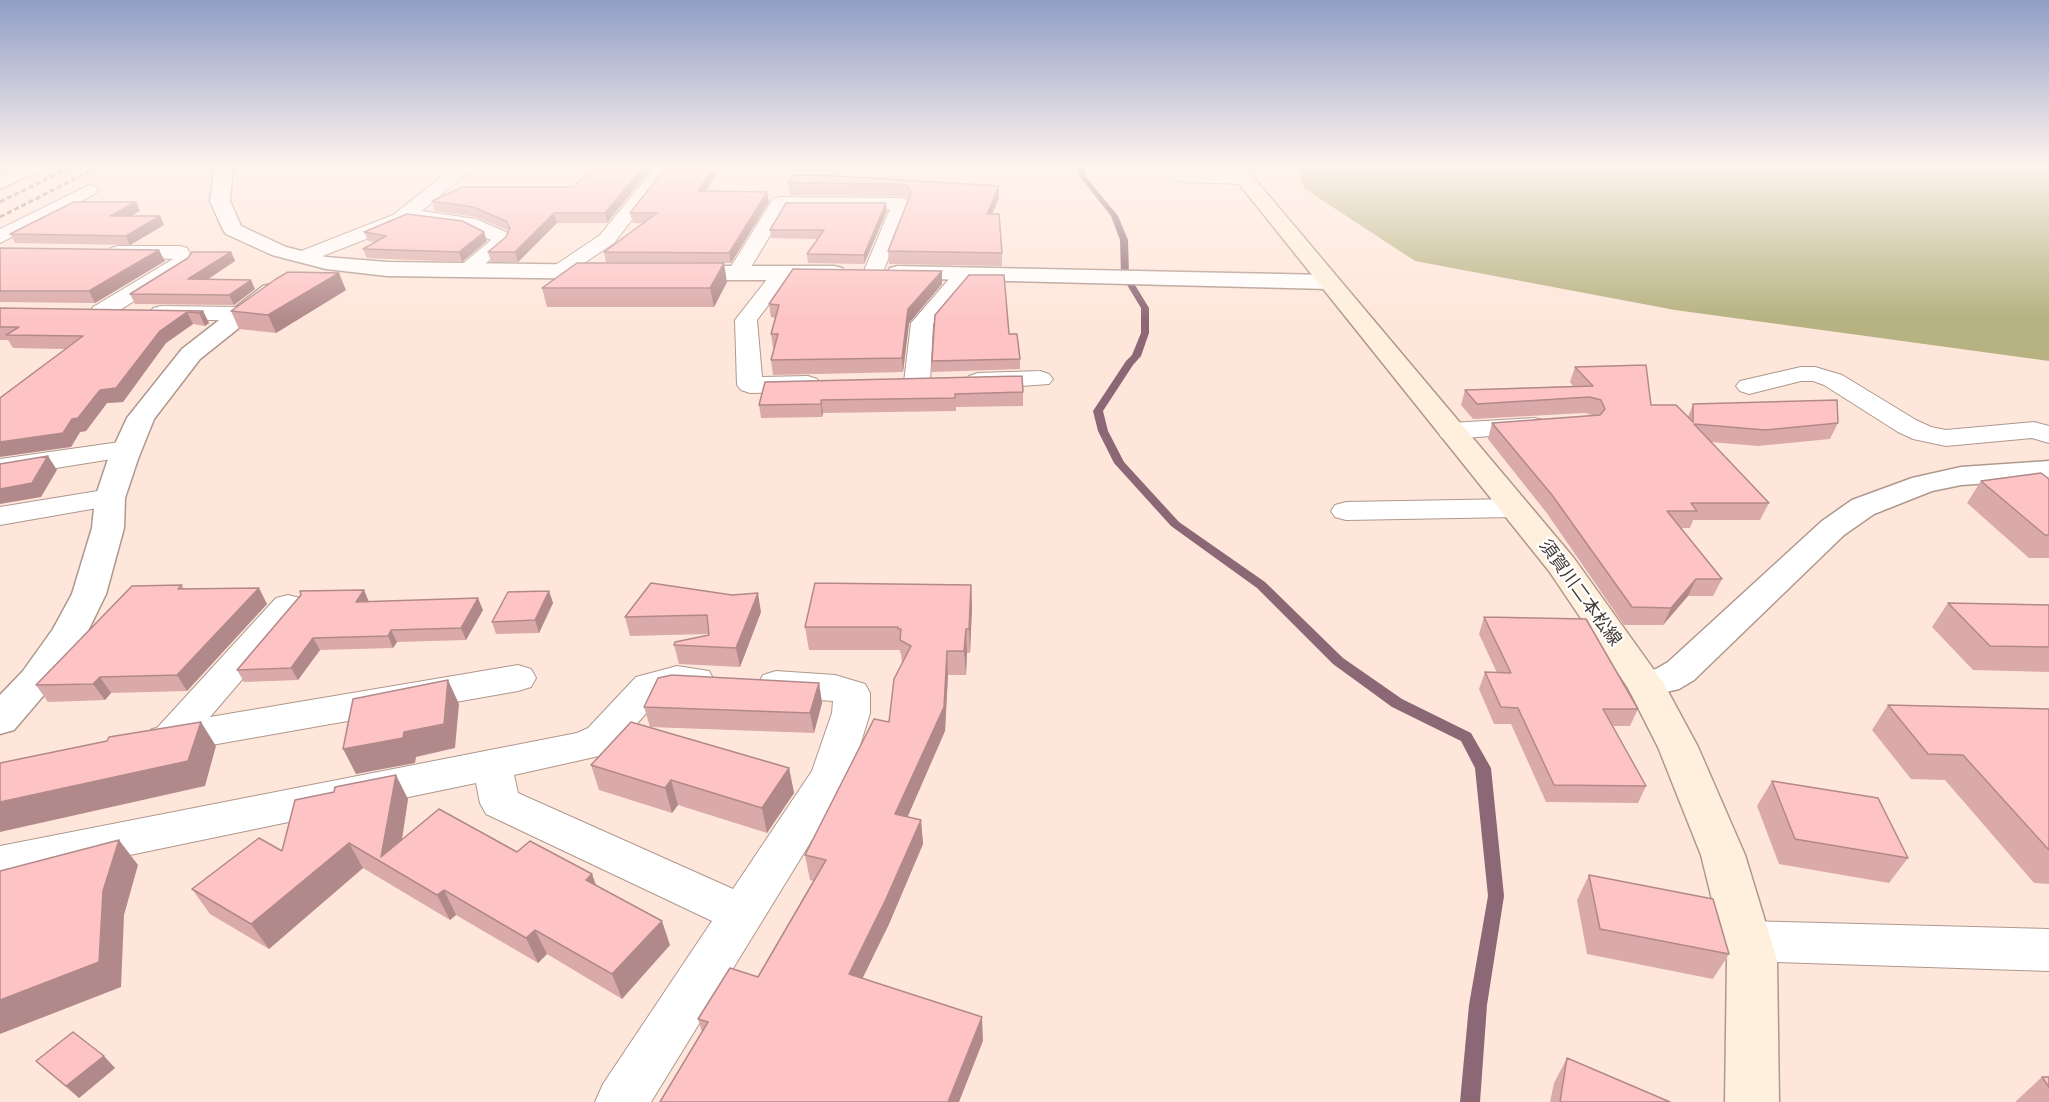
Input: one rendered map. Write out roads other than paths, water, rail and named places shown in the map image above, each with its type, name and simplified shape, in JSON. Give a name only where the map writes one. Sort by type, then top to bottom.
[{"type":"main road","name":"須賀川二本松線","points":[[1275,216],[1561,564],[1645,684],[1678,747],[1723,855],[1752,960],[1752,1102]]},
{"type":"street","points":[[4,246],[49,216]]},
{"type":"street","points":[[226,216],[232,230],[279,251],[314,260],[387,269],[627,272]]},
{"type":"street","points":[[0,720],[43,671],[69,633],[89,594],[108,528],[110,498],[141,418],[190,354],[314,260],[404,216]]},
{"type":"street","points":[[424,216],[469,223],[501,237],[500,242],[464,271]]},
{"type":"street","points":[[558,272],[607,239],[625,216]]},
{"type":"street","points":[[738,273],[772,216]]},
{"type":"street","points":[[874,273],[896,216]]},
{"type":"street","points":[[96,252],[180,252],[184,261],[90,312],[241,314]]},
{"type":"street","points":[[660,273],[874,273],[1328,282]]},
{"type":"street","points":[[782,273],[746,320],[750,385],[834,383]]},
{"type":"street","points":[[963,275],[922,323],[925,382],[1040,379]]},
{"type":"street","points":[[1749,386],[1801,374],[1815,374],[1833,380],[1906,426],[1923,433],[1946,438],[2034,430],[2049,435]]},
{"type":"street","points":[[1451,431],[1563,424]]},
{"type":"street","points":[[0,468],[128,449]]},
{"type":"street","points":[[1645,684],[1666,680],[1681,671],[1833,528],[1863,507],[1923,484],[1961,476],[2049,470]]},
{"type":"street","points":[[0,516],[110,498]]},
{"type":"street","points":[[1346,511],[1514,508]]},
{"type":"street","points":[[288,606],[153,741],[518,678]]},
{"type":"street","points":[[0,864],[585,746],[602,738],[649,686],[677,679],[835,688],[852,693],[851,713],[831,775],[621,1102]]},
{"type":"street","points":[[492,766],[500,803],[741,913]]},
{"type":"street","points":[[1746,940],[2049,950]]},
{"type":"waterway","points":[[1114,216],[1124,240],[1125,275],[1145,308],[1145,333],[1136,356],[1098,411],[1103,431],[1119,463],[1175,524],[1261,585],[1338,661],[1397,703],[1466,737],[1483,768],[1496,896],[1478,1005],[1470,1102]]}]
